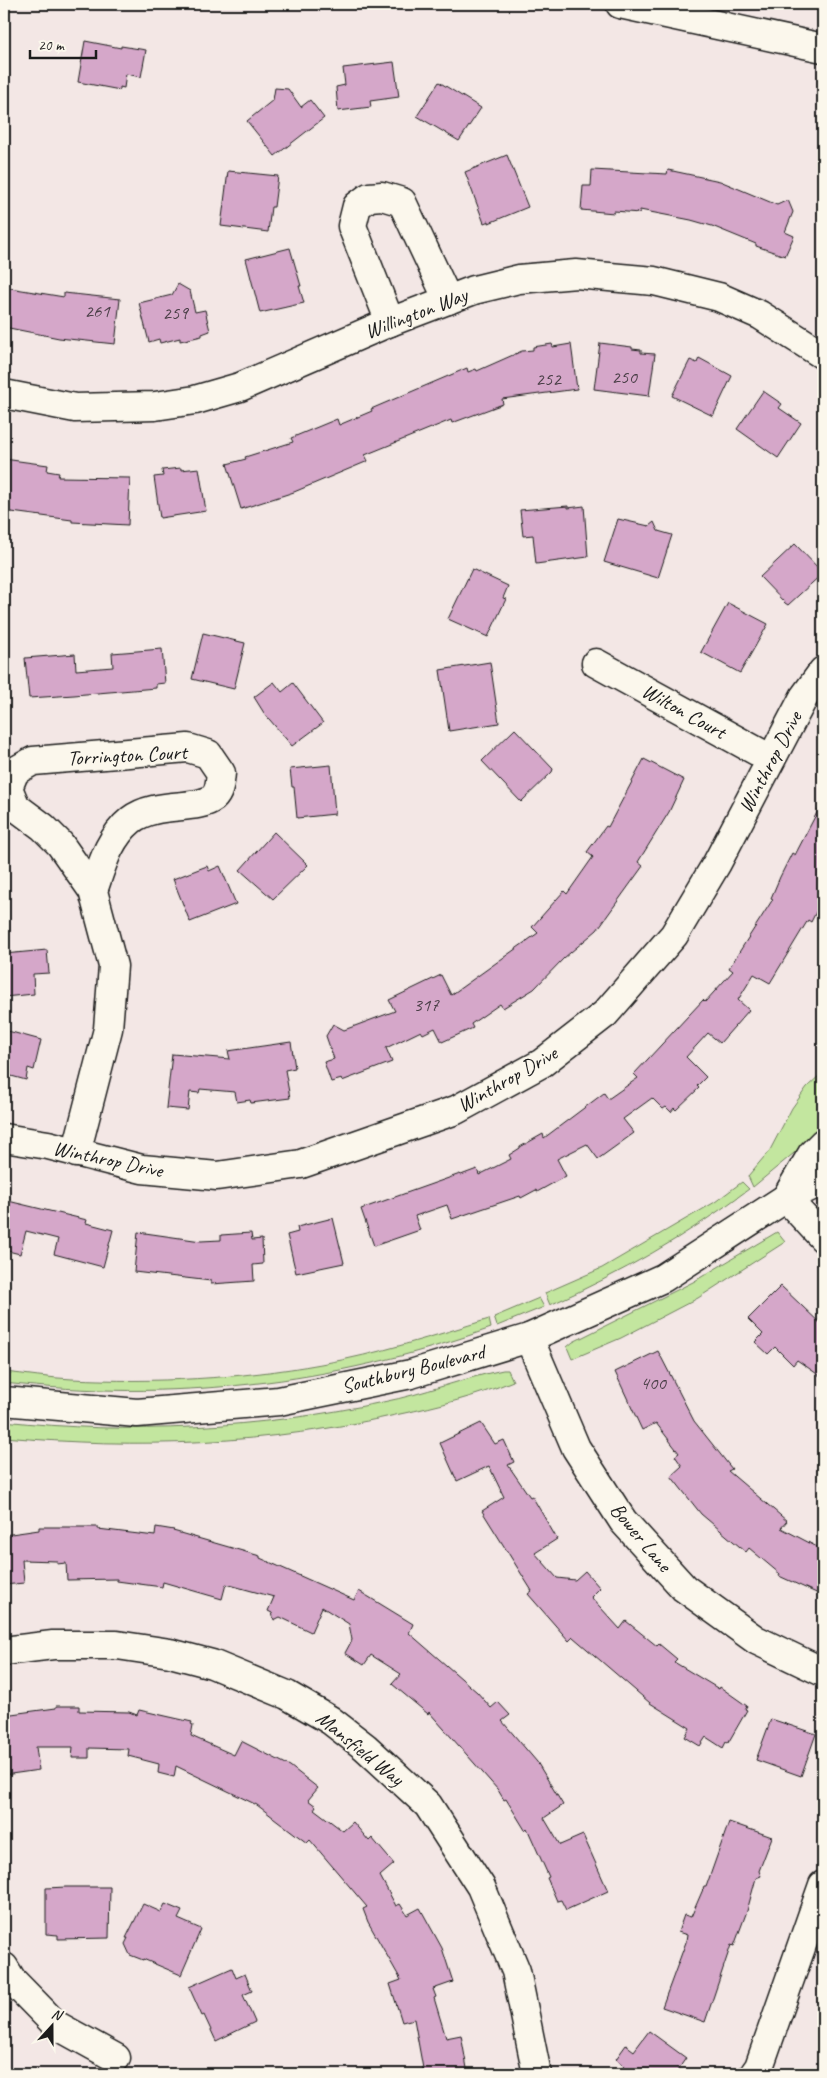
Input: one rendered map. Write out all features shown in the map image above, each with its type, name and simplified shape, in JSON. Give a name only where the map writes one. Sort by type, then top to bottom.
[{"type":"street","points":[[620,4],[823,48]]},
{"type":"street","points":[[390,322],[352,226],[357,206],[369,198],[382,196],[402,202],[448,300]]},
{"type":"street","name":"Willington Way","points":[[4,394],[74,408],[155,406],[195,400],[240,387],[390,322],[474,290],[519,280],[576,274],[654,281],[727,301],[760,316],[823,355]]},
{"type":"street","name":"Wilton Court","points":[[596,663],[771,759]]},
{"type":"street","name":"Winthrop Drive","points":[[4,1138],[27,1141],[142,1169],[188,1175],[217,1176],[301,1164],[456,1110],[542,1063],[605,1014],[674,935],[717,863],[804,697],[823,671]]},
{"type":"street","name":"Torrington Court","points":[[76,1153],[108,1029],[113,966],[94,891],[60,844],[43,827],[16,807],[8,788],[15,772],[33,761],[188,748],[208,754],[220,773],[219,788],[214,798],[203,802],[158,807],[132,819],[114,838],[104,858],[94,891]]},
{"type":"street","name":"Southbury Boulevard","points":[[786,1198],[812,1154],[823,1143]]},
{"type":"street","name":"Southbury Boulevard","points":[[4,1401],[137,1413],[280,1401],[411,1374],[529,1338],[663,1278],[786,1198],[823,1181]]},
{"type":"street","points":[[786,1198],[823,1238]]},
{"type":"street","name":"Bower Lane","points":[[529,1338],[576,1448],[623,1521],[684,1588],[756,1640],[823,1672]]},
{"type":"street","name":"Mansfield Way","points":[[4,1651],[53,1645],[117,1645],[178,1655],[212,1664],[287,1694],[330,1720],[365,1747],[428,1805],[481,1887],[516,1971],[537,2074]]},
{"type":"street","points":[[754,2074],[759,2067],[823,1885]]},
{"type":"street","points":[[4,1967],[12,1980],[56,2025],[116,2058]]},
{"type":"green space","points":[[823,1072],[823,1129],[753,1187],[748,1176],[770,1150],[792,1108],[807,1087]]},
{"type":"green space","points":[[742,1182],[749,1189],[678,1238],[628,1267],[550,1305],[545,1293],[602,1268],[715,1202]]},
{"type":"green space","points":[[777,1232],[785,1242],[698,1298],[621,1338],[572,1359],[567,1347],[573,1342],[693,1282]]},
{"type":"green space","points":[[539,1298],[544,1307],[497,1326],[494,1317]]},
{"type":"green space","points":[[489,1319],[491,1328],[431,1348],[311,1375],[250,1384],[190,1389],[128,1390],[4,1383],[4,1372],[103,1380],[165,1380],[196,1379],[290,1369],[363,1355]]},
{"type":"green space","points":[[508,1370],[513,1381],[472,1396],[400,1414],[300,1432],[203,1442],[154,1443],[55,1441],[4,1437],[4,1421],[99,1428],[147,1428],[241,1424],[288,1418],[398,1399]]},
{"type":"building","points":[[85,41],[121,48],[121,46],[146,50],[141,77],[126,74],[124,88],[120,87],[120,90],[78,82]]},
{"type":"building","points":[[394,62],[399,97],[370,101],[371,107],[338,111],[336,87],[345,85],[343,68]]},
{"type":"building","points":[[439,82],[481,108],[459,141],[417,116]]},
{"type":"building","points":[[275,88],[288,89],[301,107],[310,100],[324,118],[275,156],[247,121],[273,100]]},
{"type":"building","points":[[507,155],[528,207],[489,223],[489,221],[484,223],[465,172]]},
{"type":"building","points":[[592,170],[667,174],[668,170],[720,181],[777,205],[788,200],[793,212],[785,232],[794,236],[785,256],[756,246],[756,244],[712,226],[691,220],[640,210],[640,213],[614,211],[614,213],[581,210],[583,186],[591,186]]},
{"type":"building","points":[[228,171],[278,176],[274,207],[271,207],[268,232],[221,226]]},
{"type":"building","points":[[290,248],[304,303],[260,313],[246,259]]},
{"type":"building","points":[[178,284],[190,291],[195,312],[205,310],[210,331],[202,334],[202,336],[180,341],[180,338],[160,343],[159,339],[149,342],[139,303],[172,295]]},
{"type":"building","points":[[4,287],[64,297],[64,293],[120,299],[115,344],[59,338],[4,327]]},
{"type":"building","points":[[600,343],[632,347],[632,349],[641,350],[641,353],[655,354],[649,396],[594,389]]},
{"type":"building","points":[[552,344],[553,347],[571,344],[577,389],[502,399],[503,404],[452,423],[451,420],[365,455],[368,461],[294,492],[241,509],[227,464],[293,442],[291,438],[337,419],[339,425],[372,411],[371,409],[467,368],[468,372],[476,369],[477,371],[522,351],[533,350],[533,347]]},
{"type":"building","points":[[699,358],[732,376],[713,416],[672,396],[690,360],[697,363]]},
{"type":"building","points":[[763,391],[782,404],[779,408],[801,423],[778,458],[737,429]]},
{"type":"building","points":[[4,459],[48,465],[47,471],[59,473],[58,477],[130,478],[128,525],[72,522],[72,520],[4,511]]},
{"type":"building","points":[[181,468],[181,470],[199,468],[206,511],[160,518],[154,477],[163,476],[162,470]]},
{"type":"building","points":[[568,506],[568,508],[584,506],[588,557],[536,564],[533,535],[523,536],[520,510]]},
{"type":"building","points":[[618,519],[649,526],[654,522],[658,531],[672,535],[658,578],[604,562]]},
{"type":"building","points":[[795,544],[823,573],[788,605],[760,577]]},
{"type":"building","points":[[472,569],[508,586],[503,598],[506,599],[488,637],[448,619]]},
{"type":"building","points":[[728,603],[768,624],[740,673],[701,652]]},
{"type":"building","points":[[203,633],[245,643],[234,689],[192,679]]},
{"type":"building","points":[[162,649],[165,683],[156,684],[156,688],[29,698],[25,658],[75,654],[76,670],[113,667],[112,653]]},
{"type":"building","points":[[490,662],[499,723],[449,731],[440,670]]},
{"type":"building","points":[[274,682],[282,692],[293,683],[323,723],[292,746],[264,713],[254,697]]},
{"type":"building","points":[[515,729],[553,769],[521,802],[482,761]]},
{"type":"building","points":[[644,759],[684,780],[669,812],[638,862],[643,866],[597,930],[564,958],[534,989],[503,1008],[500,1004],[471,1024],[473,1028],[442,1042],[435,1028],[423,1034],[421,1031],[386,1048],[392,1062],[342,1081],[342,1079],[331,1082],[324,1062],[334,1059],[326,1036],[333,1024],[344,1030],[395,1011],[389,1000],[441,975],[451,995],[538,933],[532,927],[564,891],[567,894],[593,857],[587,852],[606,826],[608,827]]},
{"type":"building","points":[[331,765],[335,814],[297,818],[290,769]]},
{"type":"building","points":[[823,801],[823,898],[811,922],[808,920],[770,983],[754,974],[738,1000],[749,1010],[720,1043],[708,1033],[686,1057],[706,1077],[697,1086],[699,1088],[676,1110],[674,1108],[671,1112],[666,1107],[663,1109],[652,1098],[623,1119],[634,1133],[598,1159],[587,1144],[557,1159],[566,1176],[537,1192],[536,1190],[521,1198],[520,1196],[452,1219],[447,1205],[415,1216],[420,1230],[374,1246],[361,1209],[477,1169],[479,1175],[511,1159],[509,1155],[543,1134],[544,1138],[604,1093],[608,1099],[638,1078],[634,1074],[703,1000],[705,1002],[733,971],[729,968],[773,899],[771,898],[792,853],[795,855]]},
{"type":"building","points":[[274,832],[308,865],[273,899],[240,870]]},
{"type":"building","points":[[207,866],[209,871],[220,866],[236,904],[190,922],[173,879]]},
{"type":"building","points":[[47,950],[49,973],[33,974],[34,994],[4,997],[4,954]]},
{"type":"building","points":[[4,1030],[41,1040],[34,1070],[28,1068],[26,1080],[4,1074]]},
{"type":"building","points":[[291,1042],[295,1068],[285,1070],[290,1098],[251,1103],[250,1100],[237,1102],[235,1092],[200,1089],[199,1093],[190,1092],[188,1110],[166,1108],[172,1054],[230,1059],[228,1051]]},
{"type":"building","points":[[4,1200],[87,1220],[86,1223],[113,1230],[103,1267],[54,1254],[58,1239],[26,1231],[20,1254],[4,1250]]},
{"type":"building","points":[[333,1218],[344,1263],[296,1273],[287,1235],[298,1232],[297,1227]]},
{"type":"building","points":[[138,1232],[201,1241],[221,1240],[221,1235],[251,1233],[252,1240],[262,1239],[263,1264],[253,1265],[254,1281],[211,1284],[211,1281],[134,1272]]},
{"type":"building","points":[[781,1286],[823,1326],[823,1378],[797,1360],[793,1365],[775,1347],[768,1354],[755,1342],[763,1334],[748,1319]]},
{"type":"building","points":[[658,1351],[694,1421],[732,1469],[728,1471],[787,1521],[781,1528],[823,1550],[823,1596],[779,1576],[780,1574],[749,1548],[746,1552],[701,1514],[671,1476],[682,1466],[675,1456],[679,1453],[656,1423],[642,1430],[615,1372]]},
{"type":"building","points":[[481,1423],[495,1444],[504,1440],[514,1462],[508,1465],[530,1497],[532,1496],[557,1539],[535,1553],[557,1578],[575,1580],[585,1571],[600,1588],[591,1597],[620,1629],[626,1621],[657,1646],[659,1644],[677,1659],[674,1662],[719,1689],[720,1687],[747,1706],[745,1709],[747,1710],[728,1743],[726,1742],[723,1748],[706,1737],[700,1746],[685,1737],[690,1728],[650,1703],[573,1637],[569,1641],[528,1594],[532,1591],[482,1511],[504,1497],[489,1466],[457,1481],[440,1443]]},
{"type":"building","points":[[39,1527],[98,1527],[98,1529],[155,1536],[156,1527],[174,1530],[260,1556],[260,1558],[354,1600],[359,1591],[413,1624],[409,1633],[477,1692],[491,1708],[498,1702],[510,1715],[502,1721],[537,1762],[563,1805],[544,1818],[560,1845],[583,1835],[608,1891],[566,1910],[561,1900],[557,1901],[547,1878],[549,1877],[527,1828],[525,1830],[506,1799],[504,1800],[498,1790],[429,1712],[428,1714],[392,1684],[401,1674],[371,1655],[364,1665],[345,1653],[352,1640],[349,1624],[322,1607],[311,1632],[280,1617],[274,1620],[272,1613],[268,1611],[274,1597],[226,1584],[222,1599],[163,1582],[162,1587],[117,1581],[117,1579],[67,1580],[66,1563],[57,1564],[57,1561],[22,1560],[24,1583],[4,1585],[4,1535],[39,1530]]},
{"type":"building","points":[[56,1706],[79,1706],[79,1711],[129,1712],[137,1715],[139,1710],[192,1722],[191,1736],[234,1755],[241,1741],[290,1766],[318,1788],[308,1800],[316,1806],[314,1809],[343,1831],[353,1822],[369,1841],[372,1838],[394,1864],[380,1876],[396,1906],[400,1904],[407,1915],[420,1908],[442,1948],[453,1982],[433,1989],[436,1997],[434,1998],[446,2038],[461,2035],[468,2074],[424,2074],[414,2019],[402,2022],[390,1984],[401,1980],[368,1922],[363,1909],[367,1907],[310,1840],[307,1843],[257,1805],[176,1766],[174,1777],[158,1773],[159,1764],[128,1756],[129,1749],[89,1748],[89,1758],[72,1758],[73,1747],[36,1747],[39,1770],[4,1775],[4,1715],[56,1708]]},
{"type":"building","points":[[771,1719],[816,1734],[801,1776],[756,1760]]},
{"type":"building","points":[[729,1822],[772,1837],[759,1871],[761,1876],[756,1878],[747,1911],[734,1946],[731,1945],[705,2022],[662,2007],[686,1942],[687,1935],[678,1932],[684,1915],[691,1917],[704,1887],[706,1887]]},
{"type":"building","points":[[110,1887],[109,1938],[58,1939],[58,1935],[46,1934],[46,1888]]},
{"type":"building","points":[[143,1904],[161,1912],[165,1904],[182,1911],[178,1919],[201,1929],[181,1975],[130,1955],[125,1944],[128,1938],[126,1938]]},
{"type":"building","points":[[232,1968],[236,1978],[245,1974],[252,1991],[243,1995],[255,2022],[216,2041],[189,1987]]},
{"type":"building","points":[[649,2031],[686,2058],[675,2074],[617,2074],[624,2066],[616,2059],[626,2045],[634,2051]]}]
